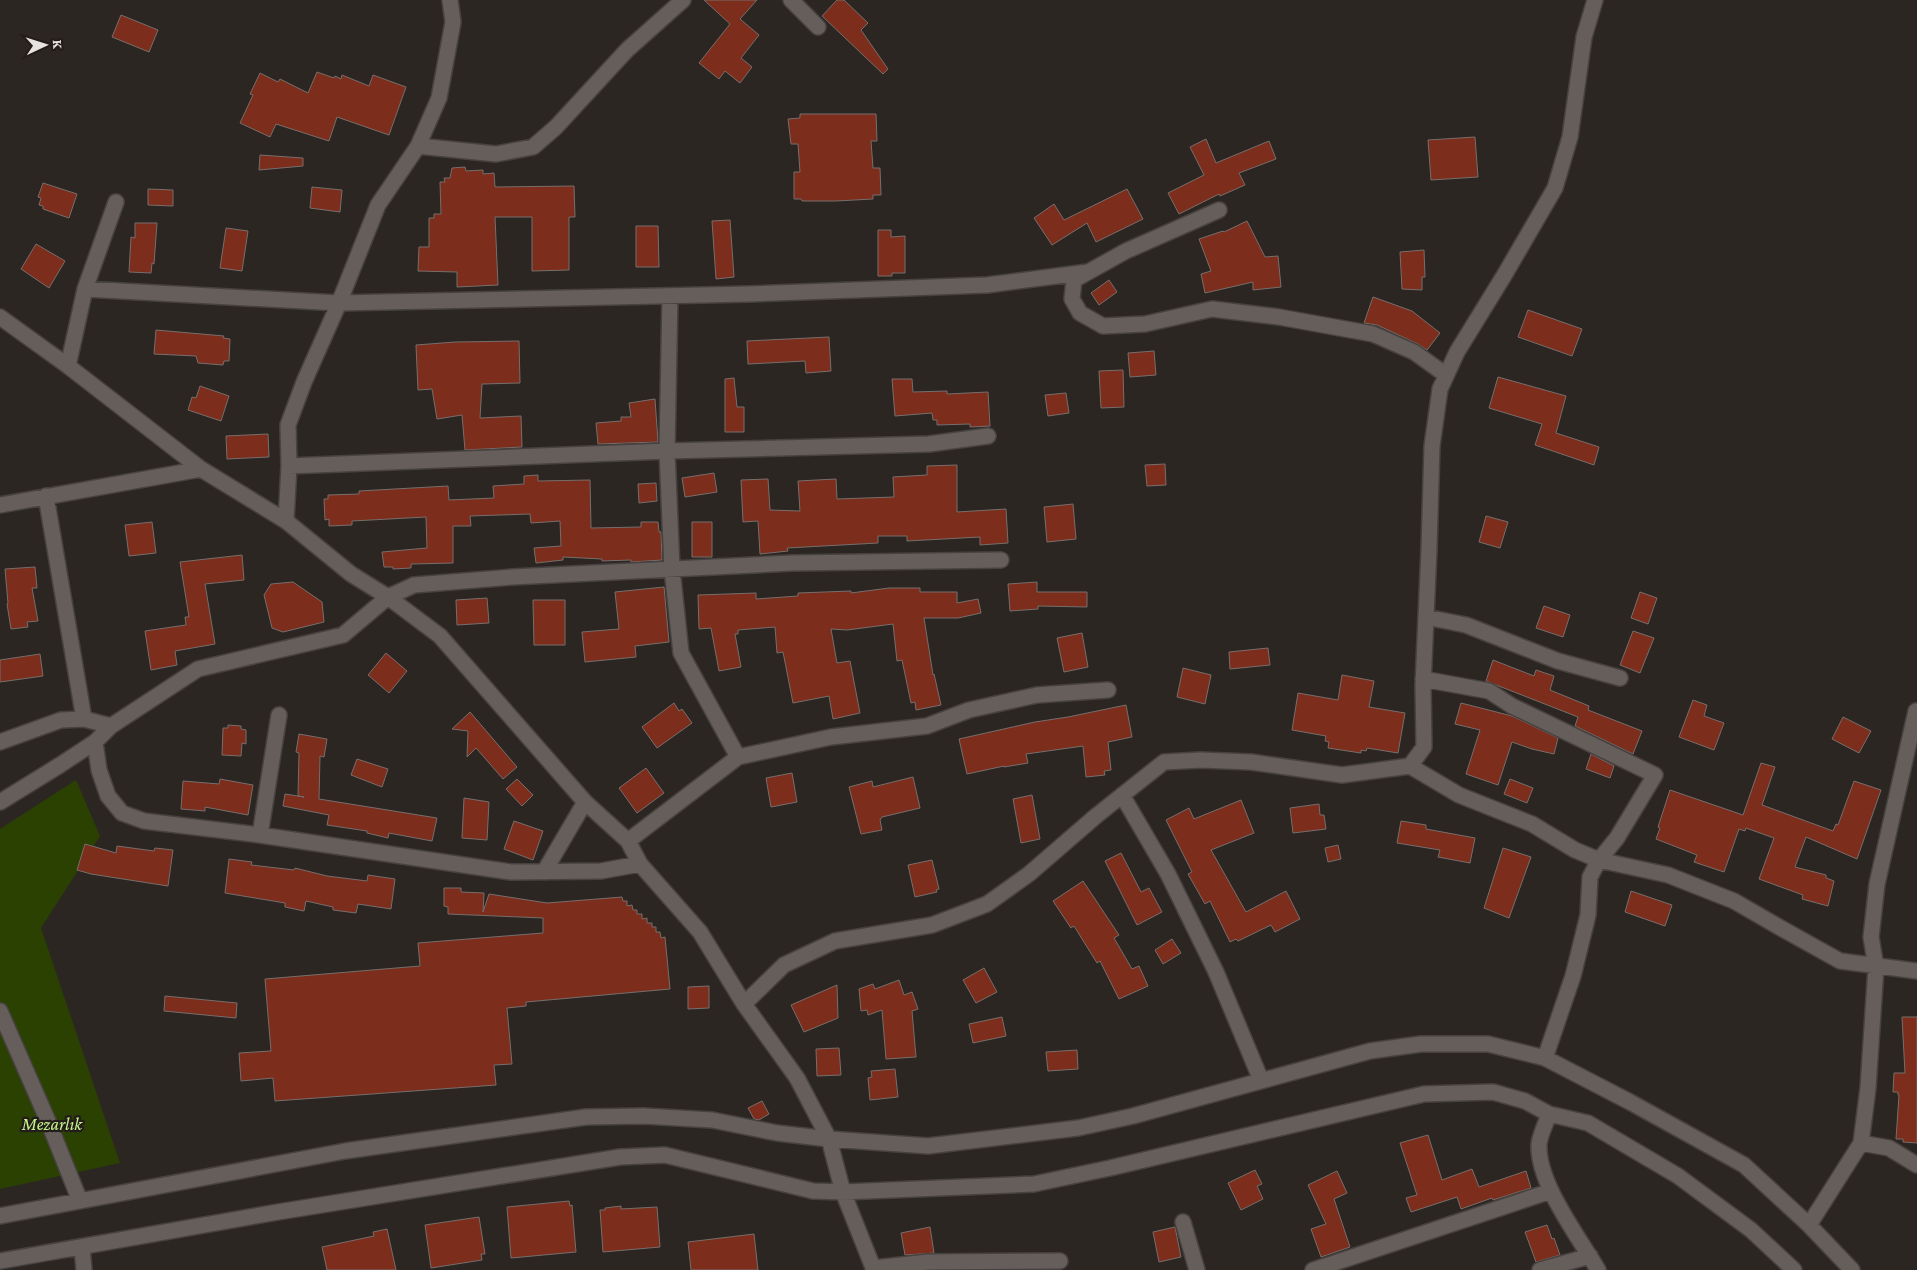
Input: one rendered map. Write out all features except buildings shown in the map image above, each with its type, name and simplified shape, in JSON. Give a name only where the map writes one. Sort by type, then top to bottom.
[{"type":"street","points":[[286,520],[290,466],[288,425],[378,205],[418,146],[439,98],[453,22],[450,0]]},
{"type":"street","points":[[418,146],[496,154],[532,147],[556,127],[627,50],[683,0]]},
{"type":"street","points":[[790,0],[818,27]]},
{"type":"street","points":[[1410,766],[1424,747],[1424,679],[1432,446],[1440,388],[1457,352],[1555,188],[1570,137],[1584,37],[1595,0]]},
{"type":"street","points":[[68,366],[85,289],[116,202]]},
{"type":"street","points":[[1219,210],[1126,251],[1074,280],[1072,299],[1080,313],[1103,326],[1145,324],[1212,309],[1279,318],[1373,334],[1414,352],[1446,375]]},
{"type":"street","points":[[85,289],[339,303],[670,296],[987,285],[1088,272]]},
{"type":"street","points":[[670,296],[667,451],[672,569],[681,653],[738,757]]},
{"type":"street","points":[[0,317],[68,366],[201,469],[286,520],[351,574],[440,636],[585,802],[628,841],[640,864],[700,932],[744,1004],[796,1078],[829,1139],[841,1186],[874,1269],[928,1262],[1060,1261]]},
{"type":"street","points":[[290,466],[667,451],[929,444],[988,436]]},
{"type":"street","points":[[0,505],[201,469]]},
{"type":"street","points":[[46,496],[84,719]]},
{"type":"street","points":[[0,802],[95,742],[111,726],[198,669],[343,635],[388,598],[414,585],[792,563],[1001,560]]},
{"type":"street","points":[[1426,617],[1466,625],[1558,661],[1620,678]]},
{"type":"street","points":[[1424,679],[1489,691],[1512,706],[1655,775],[1617,838],[1599,860],[1590,877],[1588,915],[1573,976],[1545,1058]]},
{"type":"street","points":[[628,841],[738,757],[831,738],[927,726],[969,710],[1037,696],[1108,690]]},
{"type":"street","points":[[1809,1225],[1861,1143],[1868,1088],[1876,967],[1871,938],[1877,884],[1916,711]]},
{"type":"street","points":[[260,835],[279,715]]},
{"type":"street","points":[[0,742],[61,720],[84,719],[111,726]]},
{"type":"street","points":[[95,742],[99,770],[108,796],[122,813],[144,821],[260,835],[512,872],[601,871],[640,864]]},
{"type":"street","points":[[744,1004],[784,965],[835,942],[932,925],[987,904],[1029,874],[1164,762],[1201,760],[1252,762],[1342,775],[1410,766],[1459,795],[1532,824],[1575,850],[1599,860],[1668,875],[1734,901],[1840,961],[1917,971]]},
{"type":"street","points":[[1122,795],[1168,874],[1212,963],[1261,1080]]},
{"type":"street","points":[[544,872],[585,802]]},
{"type":"street","points":[[0,1011],[48,1121],[80,1201]]},
{"type":"street","points":[[0,1216],[345,1151],[586,1116],[644,1116],[712,1120],[777,1133],[829,1139],[928,1146],[1078,1128],[1133,1116],[1370,1051],[1421,1044],[1488,1044],[1545,1058],[1630,1102],[1744,1165],[1809,1225],[1852,1270]]},
{"type":"street","points":[[0,1261],[287,1211],[620,1157],[665,1155],[813,1191],[841,1186],[1034,1184],[1424,1094],[1493,1092],[1525,1101],[1549,1114],[1588,1123],[1678,1176],[1750,1230],[1794,1270]]},
{"type":"street","points":[[1549,1114],[1539,1143],[1541,1162],[1551,1191],[1598,1270]]},
{"type":"street","points":[[1861,1143],[1889,1148],[1917,1165]]},
{"type":"street","points":[[1313,1270],[1551,1191]]},
{"type":"street","points":[[1183,1222],[1197,1270]]},
{"type":"street","points":[[82,1247],[84,1270]]},
{"type":"street","points":[[1540,1270],[1590,1256]]},
{"type":"green space","name":"Mezarlık","points":[[76,780],[100,836],[41,928],[120,1163],[0,1189],[0,829]]}]
